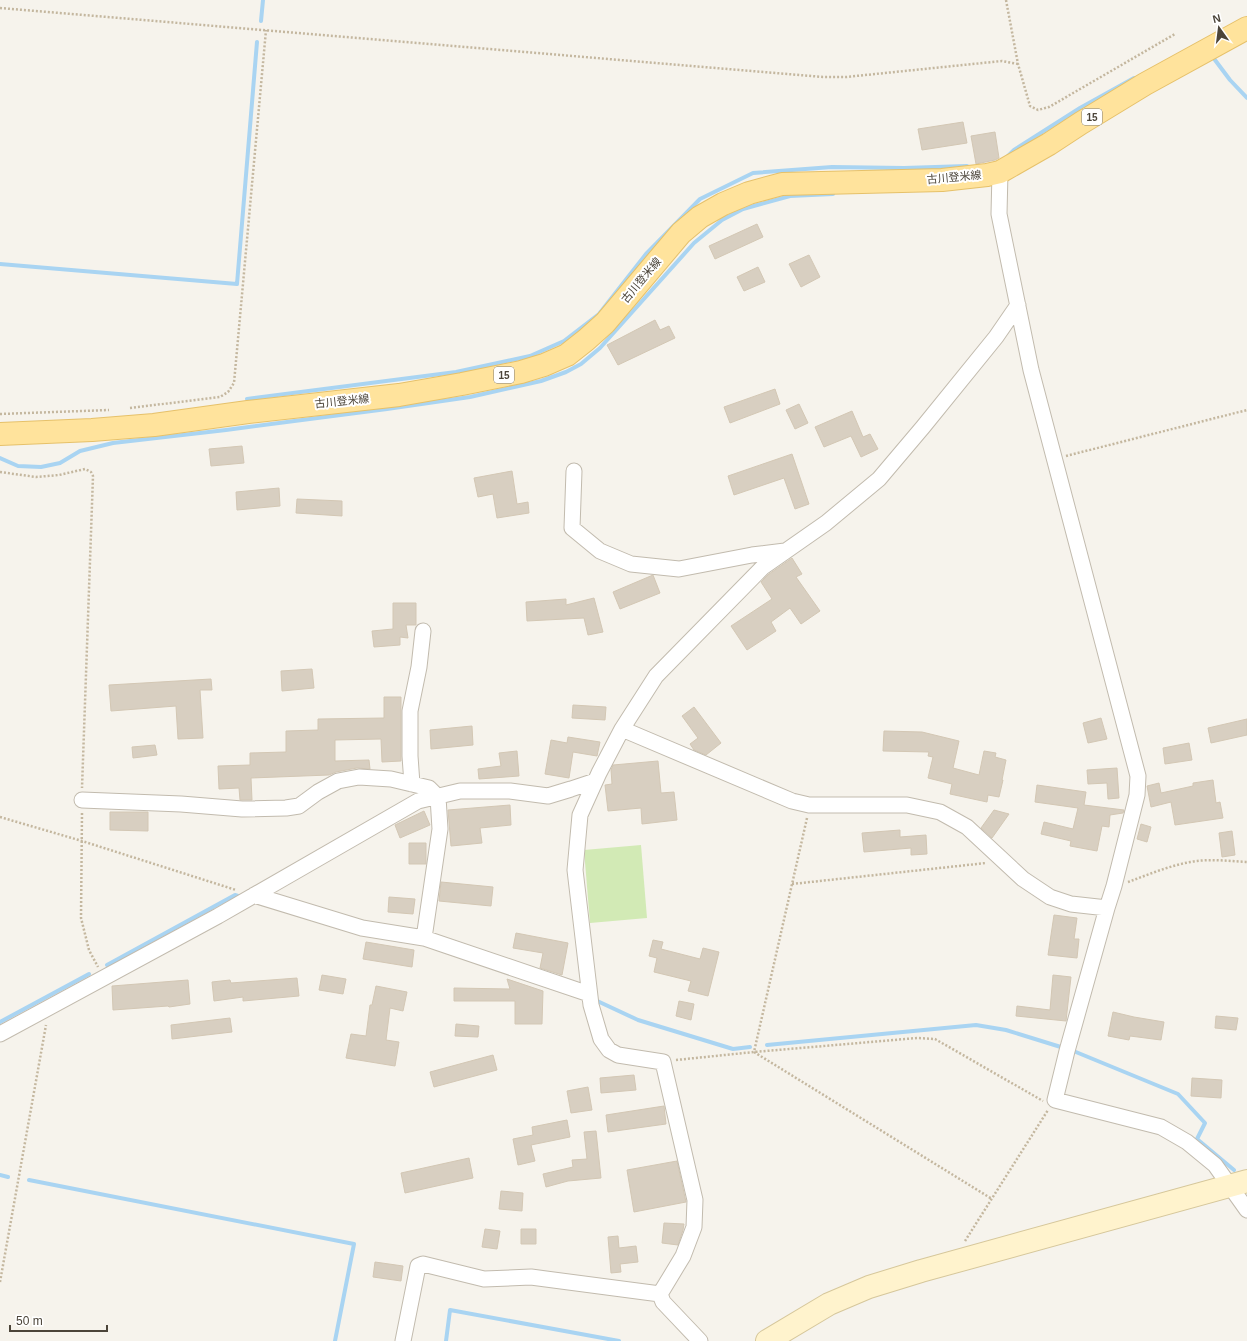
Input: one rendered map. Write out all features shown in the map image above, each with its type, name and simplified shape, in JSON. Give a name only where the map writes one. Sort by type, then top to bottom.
[{"type":"main road","name":"古川登米線","points":[[0,434],[92,430],[154,425],[248,412],[399,395],[521,372],[544,365],[568,355],[605,323],[681,233],[700,216],[723,204],[749,193],[782,184],[942,180],[1000,172],[1049,144],[1145,84],[1238,33]]},
{"type":"street","points":[[1000,172],[999,214],[1031,370],[1138,776],[1137,795],[1114,886],[1068,1047],[1055,1100],[1161,1127],[1187,1142],[1238,1183],[1247,1210]]},
{"type":"street","points":[[660,1294],[683,1256],[694,1227],[695,1200],[663,1062],[618,1055],[609,1050],[601,1039],[590,999],[575,870],[580,815],[595,781],[622,729],[656,676],[763,567],[826,523],[879,479],[996,338],[1018,305]]},
{"type":"street","points":[[574,471],[572,528],[600,551],[631,564],[679,569],[752,555],[786,551]]},
{"type":"street","points":[[412,784],[410,756],[410,711],[419,667],[423,631]]},
{"type":"street","points":[[622,729],[792,801],[809,805],[907,805],[940,812],[967,827],[1023,879],[1050,897],[1072,904],[1107,908]]},
{"type":"street","points":[[82,800],[181,804],[242,809],[286,808],[299,806],[318,792],[338,782],[359,778],[391,779],[429,788],[438,797],[440,829],[424,938]]},
{"type":"street","points":[[0,1034],[254,896],[418,802],[460,791],[510,791],[548,796],[595,781]]},
{"type":"street","points":[[254,896],[362,928],[424,938],[590,999]]},
{"type":"street","points":[[767,1341],[829,1304],[869,1287],[970,1257],[1238,1183]]},
{"type":"street","points":[[403,1341],[418,1266],[423,1264],[484,1279],[531,1277],[660,1294]]},
{"type":"street","points":[[660,1294],[663,1302],[700,1341]]},
{"type":"path","points":[[1006,0],[1018,64],[1030,106],[1038,110],[1050,107],[1175,34]]},
{"type":"path","points":[[0,8],[823,77],[846,77],[1002,61],[1018,64]]},
{"type":"path","points":[[123,409],[220,397],[228,392],[234,383],[266,30]]},
{"type":"path","points":[[0,414],[115,410]]},
{"type":"path","points":[[1054,459],[1247,410]]},
{"type":"path","points":[[0,472],[36,477],[59,475],[85,469],[91,472],[93,476],[82,800],[81,918],[89,950],[104,978]]},
{"type":"path","points":[[754,1052],[809,805]]},
{"type":"path","points":[[0,817],[82,841],[254,896]]},
{"type":"path","points":[[1114,886],[1168,868],[1196,861],[1227,860],[1247,862]]},
{"type":"path","points":[[792,884],[1003,861]]},
{"type":"path","points":[[0,1282],[46,1024],[41,1012]]},
{"type":"path","points":[[663,1062],[754,1052],[917,1038],[935,1038],[1045,1102],[1055,1100]]},
{"type":"path","points":[[754,1052],[992,1199]]},
{"type":"path","points":[[970,1257],[965,1241],[1055,1100]]},
{"type":"green space","points":[[641,845],[647,918],[590,923],[584,850]]},
{"type":"building","points":[[963,122],[967,143],[922,150],[918,129]]},
{"type":"building","points":[[995,132],[999,158],[976,164],[971,136]]},
{"type":"building","points":[[757,224],[763,237],[715,259],[709,246]]},
{"type":"building","points":[[809,255],[820,277],[801,287],[789,264]]},
{"type":"building","points":[[758,267],[765,282],[744,291],[737,277]]},
{"type":"building","points":[[655,320],[660,330],[669,326],[675,338],[618,365],[607,345]]},
{"type":"building","points":[[775,389],[780,404],[730,423],[724,407]]},
{"type":"building","points":[[799,404],[808,423],[795,429],[786,410]]},
{"type":"building","points":[[852,411],[863,437],[870,434],[878,449],[861,457],[851,436],[824,447],[815,427]]},
{"type":"building","points":[[242,446],[244,463],[211,466],[209,449]]},
{"type":"building","points":[[792,454],[809,504],[795,509],[784,478],[734,495],[728,476]]},
{"type":"building","points":[[512,471],[517,504],[528,502],[529,513],[497,518],[493,494],[478,497],[474,478]]},
{"type":"building","points":[[279,488],[280,506],[237,510],[236,492]]},
{"type":"building","points":[[297,499],[342,501],[342,516],[296,513]]},
{"type":"building","points":[[792,558],[802,574],[796,577],[820,611],[801,624],[790,608],[771,622],[776,631],[747,650],[731,626],[772,599],[761,582],[769,574]]},
{"type":"building","points":[[653,575],[660,593],[620,609],[613,592]]},
{"type":"building","points":[[594,598],[603,632],[588,635],[584,618],[527,621],[526,602],[566,599],[566,605]]},
{"type":"building","points":[[393,603],[416,603],[416,625],[406,625],[408,638],[400,637],[400,645],[374,647],[372,631],[393,629]]},
{"type":"building","points":[[312,669],[314,688],[282,691],[281,671]]},
{"type":"building","points":[[211,679],[212,690],[200,690],[203,738],[178,739],[176,706],[111,711],[109,685]]},
{"type":"building","points":[[384,697],[401,697],[401,761],[382,762],[381,739],[335,740],[335,761],[369,760],[370,769],[357,768],[336,772],[329,775],[251,778],[252,800],[240,800],[239,788],[219,789],[218,766],[250,765],[250,753],[286,752],[286,731],[318,730],[318,719],[384,718]]},
{"type":"building","points":[[573,705],[606,707],[605,720],[572,718]]},
{"type":"building","points":[[694,707],[721,743],[706,755],[694,750],[690,744],[698,738],[682,716]]},
{"type":"building","points":[[1101,718],[1107,739],[1088,743],[1083,723]]},
{"type":"building","points":[[1247,719],[1247,735],[1211,743],[1208,728]]},
{"type":"building","points":[[472,726],[473,745],[431,749],[430,730]]},
{"type":"building","points":[[884,731],[922,732],[959,741],[953,768],[979,775],[984,751],[996,753],[995,757],[1006,760],[999,797],[988,795],[987,802],[950,794],[952,784],[928,778],[933,757],[928,756],[929,752],[883,751]]},
{"type":"building","points":[[568,737],[600,742],[597,756],[573,752],[569,778],[545,774],[551,740],[567,743]]},
{"type":"building","points":[[1189,743],[1192,760],[1165,764],[1163,748]]},
{"type":"building","points":[[155,745],[157,755],[133,758],[132,747]]},
{"type":"building","points":[[517,751],[519,776],[479,779],[478,769],[501,766],[499,753]]},
{"type":"building","points":[[658,761],[661,793],[674,792],[677,820],[642,824],[641,808],[608,811],[605,785],[612,784],[611,770],[613,765]]},
{"type":"building","points":[[1117,768],[1119,798],[1108,799],[1107,783],[1088,784],[1087,770]]},
{"type":"building","points":[[1213,780],[1216,803],[1220,802],[1223,818],[1175,825],[1171,802],[1151,807],[1147,786],[1159,783],[1161,793],[1193,786],[1193,783]]},
{"type":"building","points":[[1037,785],[1086,792],[1084,805],[1124,810],[1123,813],[1110,815],[1109,827],[1102,826],[1097,851],[1070,846],[1071,841],[1041,834],[1044,822],[1073,829],[1078,808],[1035,802]]},
{"type":"building","points":[[510,805],[511,825],[480,828],[482,843],[451,846],[448,810]]},
{"type":"building","points":[[994,810],[1009,814],[992,838],[981,828]]},
{"type":"building","points":[[424,811],[430,825],[400,838],[395,825]]},
{"type":"building","points":[[110,812],[148,812],[148,831],[110,830]]},
{"type":"building","points":[[1141,824],[1151,827],[1147,842],[1137,839]]},
{"type":"building","points":[[900,830],[900,837],[926,835],[927,854],[911,855],[911,848],[864,852],[862,833]]},
{"type":"building","points":[[1232,831],[1235,855],[1222,857],[1219,833]]},
{"type":"building","points":[[409,843],[426,843],[426,864],[409,864]]},
{"type":"building","points":[[441,882],[493,887],[491,906],[439,901]]},
{"type":"building","points":[[389,897],[415,899],[413,914],[388,912]]},
{"type":"building","points":[[1054,915],[1077,918],[1074,939],[1079,939],[1077,958],[1048,955]]},
{"type":"building","points":[[516,933],[568,943],[562,975],[540,968],[543,953],[513,948]]},
{"type":"building","points":[[653,940],[663,942],[661,949],[700,959],[703,948],[719,952],[708,996],[688,991],[691,981],[654,972],[657,958],[649,956]]},
{"type":"building","points":[[366,942],[414,950],[412,967],[363,959]]},
{"type":"building","points":[[322,975],[346,979],[343,994],[319,990]]},
{"type":"building","points":[[1053,975],[1071,977],[1066,1021],[1016,1016],[1017,1006],[1050,1010]]},
{"type":"building","points":[[297,978],[299,996],[243,1001],[243,997],[214,1001],[212,982],[230,980],[231,983]]},
{"type":"building","points":[[507,979],[543,991],[542,1024],[515,1024],[515,1001],[454,1001],[454,988],[510,989]]},
{"type":"building","points":[[188,980],[190,1004],[169,1007],[113,1010],[112,986]]},
{"type":"building","points":[[376,986],[407,992],[403,1011],[390,1008],[386,1040],[399,1042],[395,1066],[346,1058],[351,1034],[366,1036],[370,1005],[372,1005]]},
{"type":"building","points":[[679,1001],[694,1004],[691,1020],[676,1016]]},
{"type":"building","points":[[1113,1012],[1164,1022],[1161,1040],[1130,1036],[1129,1040],[1108,1036]]},
{"type":"building","points":[[1216,1016],[1238,1018],[1236,1030],[1215,1028]]},
{"type":"building","points":[[230,1018],[232,1032],[172,1039],[171,1025]]},
{"type":"building","points":[[456,1024],[479,1026],[478,1037],[455,1036]]},
{"type":"building","points":[[493,1055],[497,1070],[434,1087],[430,1072]]},
{"type":"building","points":[[634,1075],[636,1090],[601,1093],[600,1078]]},
{"type":"building","points":[[1192,1078],[1222,1080],[1221,1098],[1191,1096]]},
{"type":"building","points":[[588,1087],[592,1110],[571,1113],[567,1091]]},
{"type":"building","points":[[664,1106],[666,1124],[608,1132],[606,1115]]},
{"type":"building","points":[[567,1120],[570,1137],[531,1145],[535,1161],[518,1165],[513,1139],[533,1135],[532,1127]]},
{"type":"building","points":[[596,1131],[601,1178],[568,1181],[546,1187],[543,1174],[573,1167],[572,1160],[587,1159],[584,1132]]},
{"type":"building","points":[[469,1158],[473,1178],[405,1193],[401,1173]]},
{"type":"building","points":[[677,1161],[686,1202],[634,1212],[627,1170]]},
{"type":"building","points":[[501,1191],[523,1193],[522,1211],[499,1209]]},
{"type":"building","points":[[664,1223],[684,1224],[678,1245],[662,1243]]},
{"type":"building","points":[[485,1229],[500,1231],[497,1249],[482,1247]]},
{"type":"building","points":[[521,1229],[536,1229],[536,1244],[521,1244]]},
{"type":"building","points":[[618,1236],[619,1248],[636,1246],[638,1262],[620,1264],[621,1272],[611,1273],[608,1237]]},
{"type":"building","points":[[375,1262],[403,1266],[401,1281],[373,1277]]},
{"type":"waterway","points":[[261,21],[263,0]]},
{"type":"waterway","points":[[0,264],[237,284],[257,42]]},
{"type":"waterway","points":[[1212,56],[1230,80],[1247,98]]},
{"type":"waterway","points":[[1007,157],[1014,150],[1080,108],[1134,78]]},
{"type":"waterway","points":[[247,399],[456,372],[530,356],[564,341],[599,314],[646,254],[700,199],[753,173],[832,167],[904,168],[967,166]]},
{"type":"waterway","points":[[0,458],[18,466],[41,467],[60,463],[80,451],[113,443],[226,430],[470,397],[541,381],[566,372],[581,364],[600,348],[694,243],[722,220],[743,209],[790,196],[833,194]]},
{"type":"waterway","points":[[107,965],[235,895],[238,896]]},
{"type":"waterway","points":[[0,1022],[89,974]]},
{"type":"waterway","points":[[593,999],[638,1020],[733,1049],[750,1047]]},
{"type":"waterway","points":[[767,1045],[976,1025],[1006,1030],[1064,1048]]},
{"type":"waterway","points":[[1071,1050],[1178,1094],[1205,1123],[1197,1139],[1234,1170]]},
{"type":"waterway","points":[[0,1175],[8,1177]]},
{"type":"waterway","points":[[29,1180],[354,1244],[335,1341]]},
{"type":"waterway","points":[[446,1341],[450,1310],[619,1341]]}]
